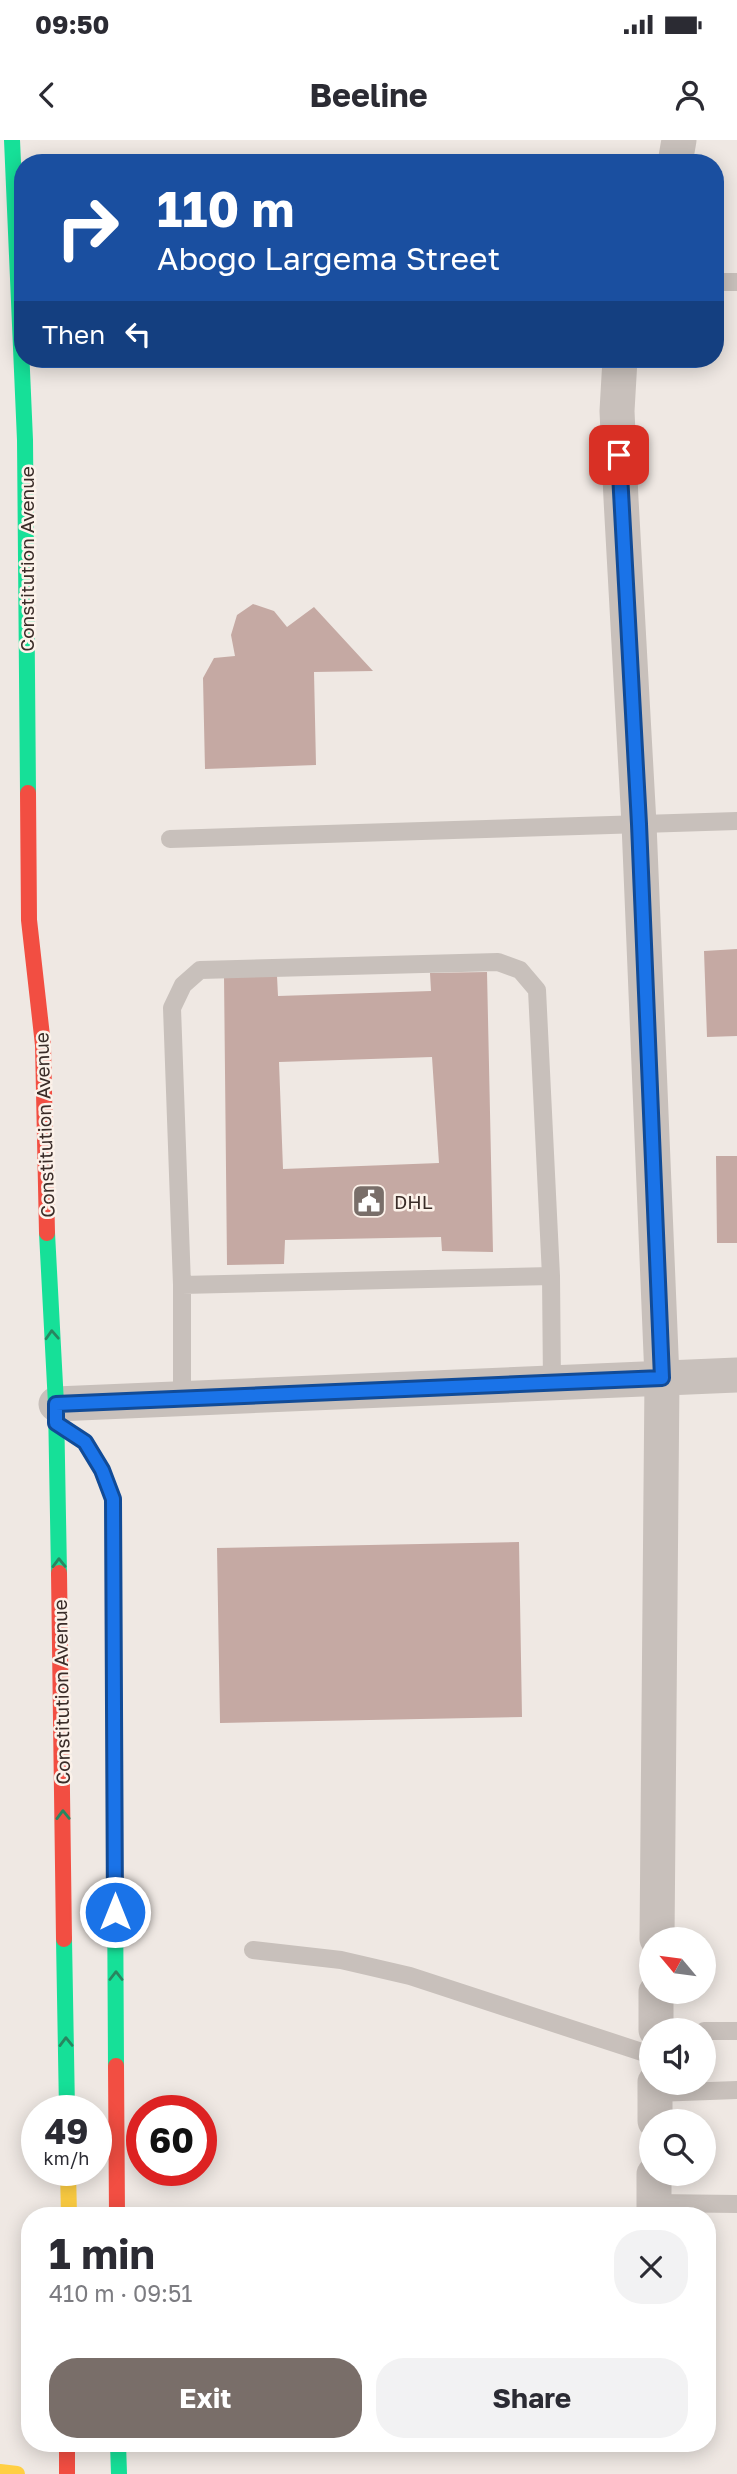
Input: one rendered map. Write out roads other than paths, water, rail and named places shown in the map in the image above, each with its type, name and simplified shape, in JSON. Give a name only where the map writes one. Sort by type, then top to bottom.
[{"type":"main road","name":"Constitution Avenue","points":[[12,140],[14,186]]},
{"type":"main road","name":"Constitution Avenue","points":[[22,368],[25,440],[29,920],[43,1045],[45,1192],[56,1413],[67,2095]]},
{"type":"main road","points":[[13,869],[29,920]]},
{"type":"main road","points":[[56,1413],[85,1442],[102,1470],[113,1499],[117,2207]]},
{"type":"main road","points":[[68,2186],[69,2207]]},
{"type":"main road","points":[[67,2452],[67,2474]]},
{"type":"main road","points":[[118,2452],[119,2474]]},
{"type":"main road","points":[[0,2472],[17,2474]]},
{"type":"street","points":[[619,368],[617,411],[639,824],[662,1378],[657,1927]]},
{"type":"street","points":[[56,1413],[182,1398],[737,1376]]},
{"type":"lane","points":[[170,839],[737,821]]},
{"type":"lane","points":[[182,1398],[182,1285],[172,1008],[183,985],[200,970],[498,962],[520,970],[537,990],[551,1276],[552,1384]]},
{"type":"lane","points":[[182,1285],[551,1276]]},
{"type":"lane","points":[[253,1950],[341,1959],[410,1976],[639,2051]]},
{"type":"lane","points":[[716,2031],[737,2031]]},
{"type":"lane","points":[[655,2099],[737,2090]]},
{"type":"lane","points":[[654,2197],[737,2204]]},
{"type":"place","name":"DHL","points":[[369,1201]]}]
